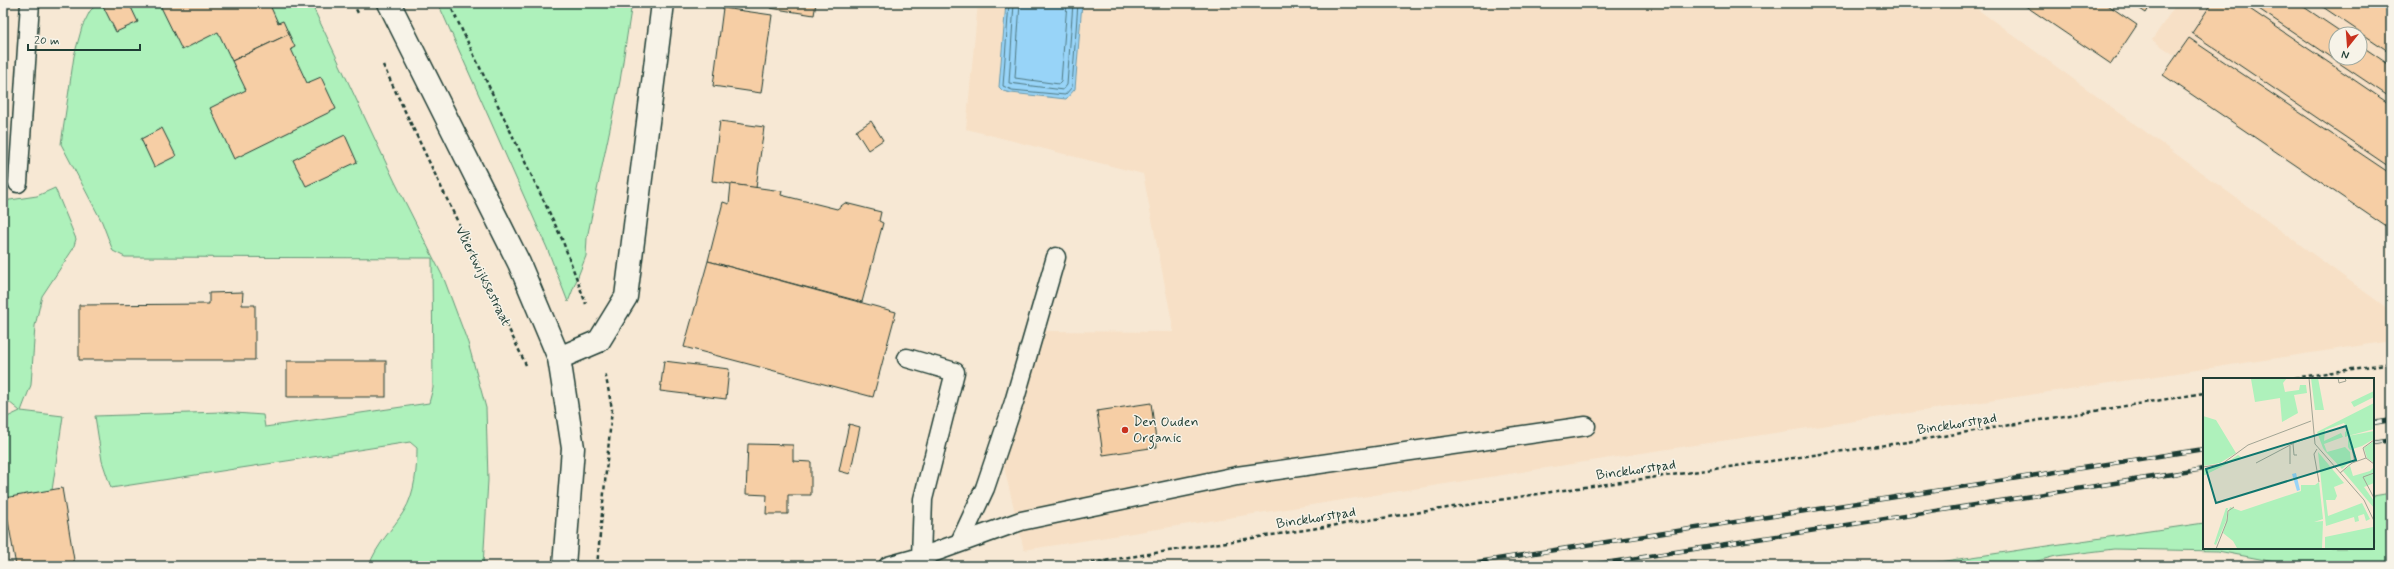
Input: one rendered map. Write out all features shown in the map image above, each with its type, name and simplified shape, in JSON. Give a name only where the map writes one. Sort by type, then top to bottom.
[{"type":"street","points":[[389,3],[519,263],[559,358],[573,448],[564,566]]},
{"type":"street","points":[[559,358],[600,341],[626,297],[663,3]]},
{"type":"lane","points":[[18,183],[30,3]]},
{"type":"lane","points":[[960,542],[985,488],[1012,409],[1056,257]]},
{"type":"lane","points":[[907,358],[955,372],[923,499],[921,557]]},
{"type":"lane","points":[[888,566],[921,557],[1021,521],[1237,476],[1586,426]]},
{"type":"path","points":[[353,3],[360,17]]},
{"type":"path","name":"Vliertwijksestraat","points":[[380,60],[527,368]]},
{"type":"path","points":[[2294,378],[2391,363]]},
{"type":"path","name":"Binckhorstpad","points":[[1071,566],[1564,490],[1907,442],[2203,393]]},
{"type":"shaded area","points":[[978,3],[1969,3],[2391,311],[2391,341],[1668,449],[1024,550],[1003,463],[1045,331],[1174,332],[1143,174],[966,129]]},
{"type":"shaded area","points":[[2177,3],[2391,3],[2391,199],[2152,40]]},
{"type":"green space","points":[[98,3],[311,3],[395,182],[444,279],[468,343],[486,408],[488,480],[483,566],[369,566],[380,544],[400,518],[411,497],[417,464],[417,448],[410,442],[111,488],[102,461],[95,416],[221,412],[263,415],[265,427],[429,403],[433,388],[432,258],[125,257],[113,251],[102,222],[61,144],[74,56],[82,27],[90,11]]},
{"type":"green space","points":[[438,3],[632,3],[620,81],[587,238],[586,256],[568,302],[547,248]]},
{"type":"green space","points":[[55,188],[76,239],[73,249],[42,296],[35,326],[31,385],[21,411],[63,416],[51,497],[3,506],[3,419],[20,411],[3,397],[3,201],[37,196]]},
{"type":"green space","points":[[2391,493],[2391,566],[2296,566],[2218,551],[2114,549],[2056,556],[2018,566],[1911,566],[2203,523],[2203,549],[2374,549],[2374,496]]},
{"type":"water","points":[[1006,3],[1082,3],[1075,89],[1066,99],[1011,93],[1003,91],[999,87]]},
{"type":"building","points":[[129,3],[138,22],[116,32],[102,4]]},
{"type":"building","points":[[159,3],[269,3],[278,23],[283,21],[289,34],[232,61],[218,32],[182,50]]},
{"type":"building","points":[[771,3],[816,3],[814,15],[770,8]]},
{"type":"building","points":[[2021,3],[2105,3],[2137,25],[2111,64]]},
{"type":"building","points":[[2131,3],[2152,3],[2146,13]]},
{"type":"building","points":[[2212,3],[2241,3],[2328,62],[2328,66],[2334,66],[2391,105],[2391,168],[2192,33]]},
{"type":"building","points":[[2250,3],[2298,3],[2332,26],[2328,26],[2328,56]]},
{"type":"building","points":[[2317,3],[2378,3],[2391,12],[2391,53],[2368,37],[2368,26],[2351,26]]},
{"type":"building","points":[[723,8],[772,15],[761,93],[713,86]]},
{"type":"building","points":[[289,34],[295,47],[291,49],[307,83],[321,77],[336,109],[234,159],[210,108],[246,90],[232,61]]},
{"type":"building","points":[[2189,38],[2391,174],[2391,230],[2163,75]]},
{"type":"building","points":[[2368,50],[2391,66],[2391,98],[2344,66],[2368,66]]},
{"type":"building","points":[[720,121],[764,127],[756,188],[712,181]]},
{"type":"building","points":[[871,121],[883,140],[868,150],[856,131]]},
{"type":"building","points":[[162,128],[176,156],[154,167],[141,139]]},
{"type":"building","points":[[345,135],[357,162],[306,186],[293,160]]},
{"type":"building","points":[[731,184],[782,191],[781,195],[837,209],[845,203],[881,212],[879,221],[883,223],[862,302],[708,261],[723,202],[729,204]]},
{"type":"building","points":[[708,261],[896,312],[873,397],[684,347]]},
{"type":"building","points":[[243,292],[242,305],[255,305],[255,360],[79,360],[79,305],[209,304],[209,293]]},
{"type":"building","points":[[287,361],[386,361],[386,397],[287,397]]},
{"type":"building","points":[[664,361],[729,369],[726,399],[660,391]]},
{"type":"building","points":[[1151,403],[1157,447],[1103,455],[1097,411]]},
{"type":"building","points":[[849,424],[860,427],[850,474],[839,471]]},
{"type":"building","points":[[748,444],[793,445],[793,461],[811,462],[811,495],[788,495],[788,514],[766,514],[767,495],[746,494]]},
{"type":"building","points":[[62,488],[75,566],[16,566],[4,498]]},
{"type":"railway","points":[[2374,423],[2391,420]]},
{"type":"railway","points":[[2374,443],[2391,440]]},
{"type":"railway","points":[[1452,566],[2203,449]]},
{"type":"railway","points":[[1586,566],[2203,469]]},
{"type":"place","name":"Den Ouden Organic","points":[[1125,430]]}]
